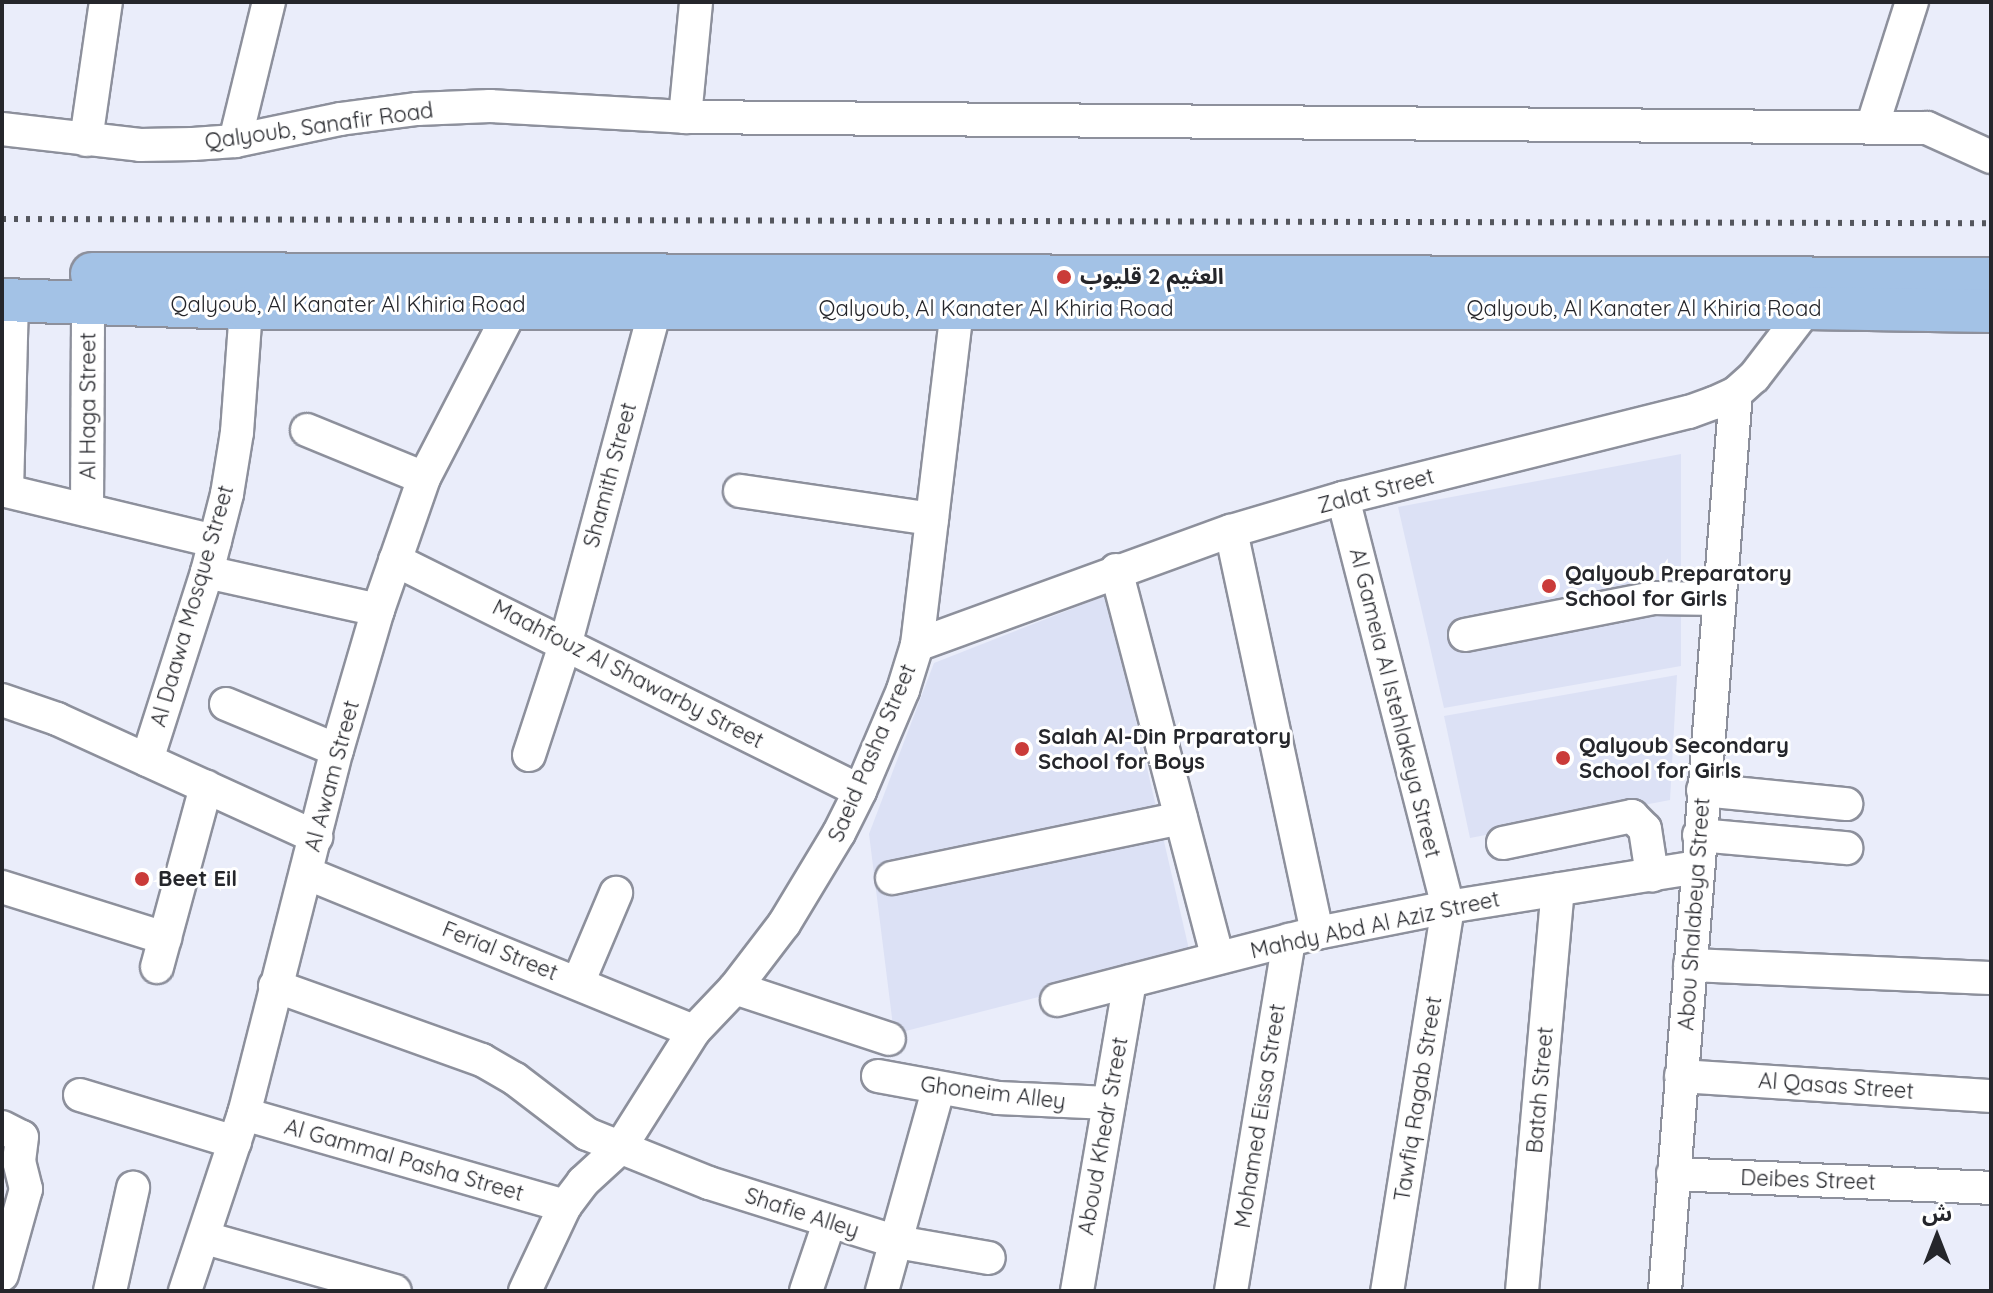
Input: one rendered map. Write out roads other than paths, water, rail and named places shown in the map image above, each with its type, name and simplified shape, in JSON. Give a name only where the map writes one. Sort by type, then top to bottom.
[{"type":"main road","name":"Qalyoub, Al Kanater Al Khiria Road","points":[[5,291],[517,291],[1991,279]]},
{"type":"main road","name":"Qalyoub, Al Kanater Al Khiria Road","points":[[5,291],[88,301],[246,308],[517,291],[655,309],[1807,308],[1991,311]]},
{"type":"street","points":[[86,140],[106,2]]},
{"type":"street","points":[[235,141],[269,2]]},
{"type":"street","points":[[685,117],[696,2]]},
{"type":"street","points":[[1872,127],[1912,2]]},
{"type":"street","name":"Qalyoub, Sanafir Road","points":[[2,129],[140,145],[235,141],[340,119],[417,109],[490,106],[685,117],[1927,128],[1991,157]]},
{"type":"street","points":[[5,291],[4,491],[215,541]]},
{"type":"street","name":"Al Awam Street","points":[[185,1291],[239,1128],[337,750],[378,610],[424,478],[517,291]]},
{"type":"street","name":"Al Haga Street","points":[[87,510],[88,301]]},
{"type":"street","name":"Al Daawa Mosque Street","points":[[147,760],[215,541],[237,432],[246,308]]},
{"type":"street","name":"Zalat Street","points":[[917,645],[1116,570],[1231,531],[1343,498],[1689,412],[1736,393],[1762,367],[1807,308]]},
{"type":"street","name":"Shamith Street","points":[[529,755],[566,642],[655,309]]},
{"type":"street","name":"Saeid Pasha Street","points":[[525,1291],[565,1206],[583,1182],[620,1148],[694,1031],[735,988],[814,878],[860,791],[903,690],[917,645],[957,310]]},
{"type":"street","name":"Abou Shalabeya Street","points":[[1665,1291],[1736,393]]},
{"type":"street","points":[[307,430],[424,478]]},
{"type":"street","points":[[740,491],[932,519]]},
{"type":"street","name":"Al Gameia Al Istehlakeya Street","points":[[1343,498],[1448,907]]},
{"type":"street","points":[[1231,531],[1303,937]]},
{"type":"street","name":"Maahfouz Al Shawarby Street","points":[[395,560],[566,642],[860,791]]},
{"type":"street","points":[[1116,570],[1218,958]]},
{"type":"street","points":[[207,572],[378,610]]},
{"type":"street","points":[[1465,635],[1653,598],[1719,599]]},
{"type":"street","points":[[2,700],[57,719],[316,837]]},
{"type":"street","points":[[226,704],[337,750]]},
{"type":"street","points":[[2,887],[161,952],[206,787]]},
{"type":"street","points":[[1703,790],[1846,804]]},
{"type":"street","points":[[1503,843],[1632,816],[1643,823],[1652,875]]},
{"type":"street","points":[[892,878],[1181,818]]},
{"type":"street","points":[[1699,835],[1846,848]]},
{"type":"street","name":"Mahdy Abd Al Aziz Street","points":[[1057,1000],[1303,937],[1448,907],[1697,867]]},
{"type":"street","name":"Ferial Street","points":[[306,873],[694,1031]]},
{"type":"street","name":"Batah Street","points":[[1522,1291],[1558,890]]},
{"type":"street","points":[[578,983],[616,893]]},
{"type":"street","name":"Tawfiq Ragab Street","points":[[1387,1291],[1448,907]]},
{"type":"street","name":"Mohamed Eissa Street","points":[[1231,1291],[1303,937]]},
{"type":"street","points":[[1690,965],[1991,978]]},
{"type":"street","name":"Aboud Khedr Street","points":[[1077,1291],[1130,981]]},
{"type":"street","name":"Shafie Alley","points":[[275,986],[482,1060],[515,1079],[577,1127],[620,1148],[829,1223],[897,1242],[989,1258]]},
{"type":"street","points":[[735,988],[889,1039]]},
{"type":"street","name":"Ghoneim Alley","points":[[878,1076],[938,1090],[1026,1100],[1109,1103]]},
{"type":"street","name":"Al Qasas Street","points":[[1681,1076],[1991,1096]]},
{"type":"street","points":[[882,1291],[938,1090]]},
{"type":"street","name":"Al Gammal Pasha Street","points":[[80,1095],[239,1128],[565,1206]]},
{"type":"street","points":[[2,1127],[22,1137],[2,1275]]},
{"type":"street","name":"Deibes Street","points":[[1673,1174],[1991,1188]]},
{"type":"street","points":[[110,1291],[133,1188]]},
{"type":"street","points":[[806,1291],[829,1223]]},
{"type":"street","points":[[205,1238],[395,1291]]},
{"type":"railway","points":[[2,219],[1991,223]]},
{"type":"place","name":"العثيم 2 قليوب","points":[[1064,277]]},
{"type":"place","name":"Qalyoub Preparatory School for Girls","points":[[1549,586]]},
{"type":"place","name":"Salah Al-Din Prparatory School for Boys","points":[[1022,749]]},
{"type":"place","name":"Qalyoub Secondary School for Girls","points":[[1563,758]]},
{"type":"place","name":"Beet Eil","points":[[142,879]]}]
